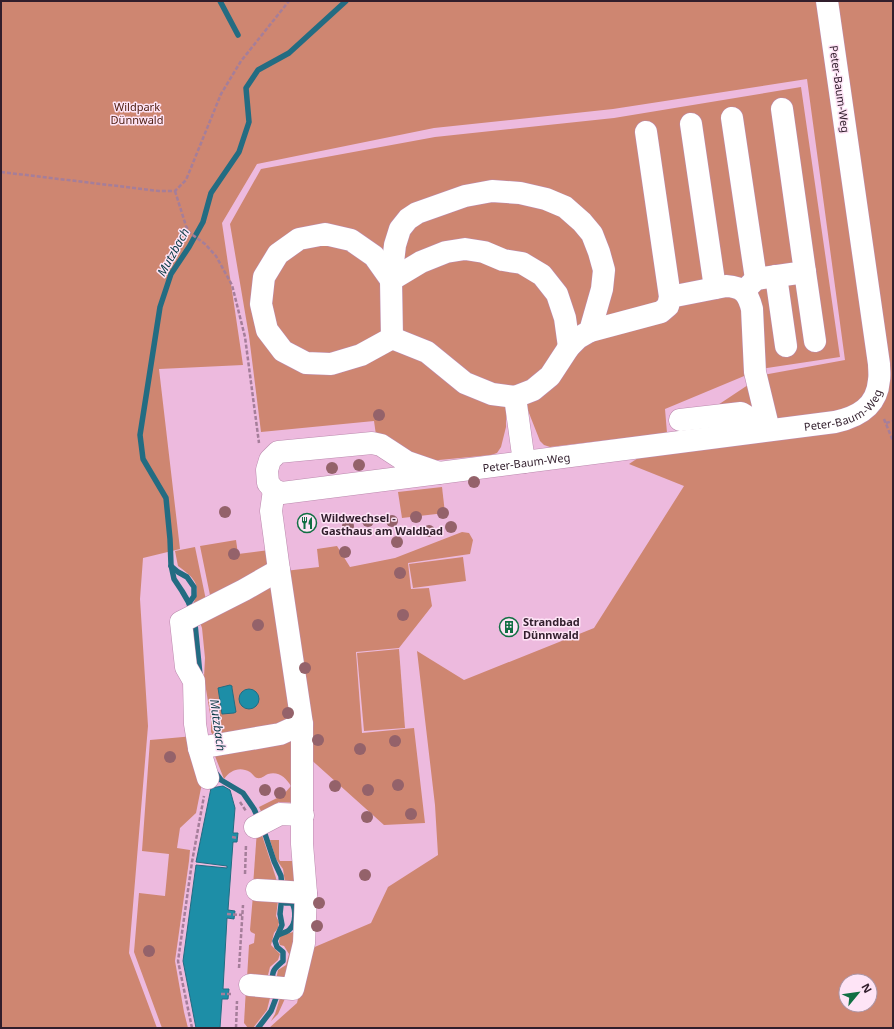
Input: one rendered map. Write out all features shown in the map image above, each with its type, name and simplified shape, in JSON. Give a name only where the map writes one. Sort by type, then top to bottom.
[{"type":"street","name":"Peter-Baum-Weg","points":[[274,490],[282,493],[835,422],[856,416],[866,409],[878,391],[879,364],[827,1]]},
{"type":"street","points":[[782,109],[816,341]]},
{"type":"street","points":[[732,118],[758,282],[786,346]]},
{"type":"street","points":[[691,124],[715,288]]},
{"type":"street","points":[[392,338],[427,352],[465,383],[492,394],[515,397],[533,390],[550,376],[569,346],[578,338],[590,331],[661,312],[668,306],[670,297],[646,132]]},
{"type":"street","points":[[392,338],[392,280],[395,245],[400,229],[408,219],[417,213],[465,196],[492,191],[520,193],[546,199],[565,207],[582,222],[592,234],[604,270],[602,289],[590,331]]},
{"type":"street","points":[[392,280],[374,256],[352,240],[325,234],[299,239],[278,254],[264,277],[261,304],[268,330],[283,351],[306,362],[331,364],[361,355],[392,338]]},
{"type":"street","points":[[392,280],[421,262],[446,252],[465,249],[484,252],[503,260],[522,263],[542,275],[557,294],[565,318],[569,346]]},
{"type":"street","points":[[670,297],[726,286],[758,282],[805,272]]},
{"type":"street","points":[[758,282],[750,299],[752,310],[755,372],[769,430]]},
{"type":"street","points":[[515,397],[524,462]]},
{"type":"street","points":[[680,420],[740,413],[769,430]]},
{"type":"street","name":"Peter-Baum-Weg","points":[[270,460],[278,452],[372,442],[381,444],[407,462],[439,473]]},
{"type":"street","points":[[254,984],[293,989],[304,942],[290,892],[302,844],[302,724],[271,510],[274,490],[268,483],[267,470],[270,460]]},
{"type":"street","points":[[208,778],[206,747],[196,724],[194,681],[184,668],[186,619],[244,590],[279,570]]},
{"type":"street","points":[[206,747],[280,734],[302,724]]},
{"type":"street","points":[[253,830],[280,814],[303,815]]},
{"type":"street","points":[[248,889],[290,892]]},
{"type":"path","points":[[1,172],[159,191],[175,191],[186,180],[221,94],[242,61],[289,1]]},
{"type":"path","points":[[175,191],[186,226],[190,233],[205,244],[216,256],[232,285],[245,337],[260,454],[270,460]]},
{"type":"path","points":[[886,423],[893,421]]},
{"type":"path","points":[[192,1028],[178,961],[192,862],[208,778]]},
{"type":"path","points":[[232,837],[253,830],[248,889],[242,915],[254,984],[236,1028]]},
{"type":"path","points":[[227,914],[242,915]]},
{"type":"path","points":[[221,994],[229,994]]},
{"type":"green space","name":"Wildpark Dünnwald","points":[[1,1],[893,1],[893,1028],[269,1028],[297,1003],[310,949],[371,923],[388,887],[438,855],[435,805],[417,651],[464,680],[594,628],[684,486],[629,464],[763,375],[845,360],[807,79],[613,109],[434,128],[257,164],[222,223],[243,365],[159,369],[180,549],[143,558],[140,599],[148,726],[129,953],[157,1028],[1,1028]]},
{"type":"green space","points":[[801,87],[840,357],[761,369],[665,409],[667,433],[550,447],[544,445],[540,441],[527,408],[507,411],[506,427],[501,447],[497,453],[491,455],[426,460],[376,435],[374,421],[261,432],[249,336],[230,224],[261,169],[435,137],[614,118]]},
{"type":"green space","points":[[442,487],[445,513],[402,518],[398,492]]},
{"type":"green space","points":[[462,532],[469,533],[473,540],[470,554],[408,563],[411,589],[429,588],[432,606],[399,648],[356,652],[362,733],[414,728],[425,823],[384,825],[307,756],[285,571],[319,567],[317,549],[337,546],[350,567],[395,558]]},
{"type":"green space","points":[[236,540],[238,554],[269,550],[273,563],[211,600],[200,546]]},
{"type":"green space","points":[[195,547],[207,605],[193,604],[196,597],[197,587],[192,578],[178,566],[175,551]]},
{"type":"green space","points":[[463,557],[466,581],[413,588],[409,564]]},
{"type":"green space","points":[[271,578],[292,723],[214,737],[211,732],[211,720],[204,677],[205,658],[202,628],[198,617]]},
{"type":"green space","points":[[399,649],[405,728],[364,731],[357,653]]},
{"type":"green space","points":[[296,731],[300,803],[278,802],[276,813],[265,820],[259,807],[283,795],[291,786],[289,783],[276,773],[257,778],[250,772],[243,769],[232,771],[224,779],[213,751]]},
{"type":"green space","points":[[194,736],[202,783],[196,813],[180,828],[177,848],[190,850],[175,961],[188,1028],[162,1028],[134,952],[139,893],[165,896],[169,854],[142,851],[150,740]]},
{"type":"green space","points":[[260,829],[276,878],[278,889],[253,886],[257,830]]},
{"type":"green space","points":[[270,840],[279,840],[280,861],[292,861],[293,843],[303,896],[288,992],[278,1014],[271,1021],[280,998],[276,980],[278,970],[286,965],[289,954],[284,946],[280,945],[280,936],[293,932],[296,927],[298,905],[286,889],[283,869],[276,859]]},
{"type":"green space","points":[[279,893],[276,916],[279,922],[271,945],[280,954],[278,960],[270,967],[267,979],[247,978],[249,945],[254,943],[255,934],[250,930],[253,895]]},
{"type":"green space","points":[[246,988],[267,990],[270,998],[267,1010],[253,1028],[248,1028],[244,1023]]},
{"type":"water","points":[[230,685],[232,686],[236,712],[222,714],[218,688]]},
{"type":"water","points":[[249,689],[256,692],[259,699],[256,706],[249,709],[242,706],[239,699],[242,692]]},
{"type":"water","points":[[223,786],[230,790],[235,808],[233,833],[238,833],[237,842],[233,842],[228,910],[235,911],[234,919],[227,918],[223,989],[229,989],[228,999],[222,999],[220,1028],[196,1028],[183,961],[196,865],[227,868],[227,866],[196,862],[211,788]]},
{"type":"waterway","points":[[220,1],[238,35]]},
{"type":"waterway","name":"Mutzbach","points":[[191,612],[189,603],[174,579],[171,565],[166,498],[143,459],[140,435],[160,307],[171,274],[203,222],[211,193],[239,152],[249,122],[246,88],[258,70],[289,53],[346,1]]},
{"type":"waterway","name":"Mutzbach","points":[[171,566],[187,577],[194,587],[194,596],[189,603]]},
{"type":"waterway","name":"Mutzbach","points":[[193,620],[195,624],[200,675]]},
{"type":"waterway","name":"Mutzbach","points":[[215,772],[221,780],[243,793],[254,809],[259,820]]},
{"type":"waterway","name":"Mutzbach","points":[[263,828],[274,861],[281,876],[282,888]]},
{"type":"waterway","name":"Mutzbach","points":[[273,983],[272,976],[274,970],[283,961],[283,952],[277,947],[275,941],[282,925],[280,914],[282,896]]},
{"type":"waterway","name":"Mutzbach","points":[[278,935],[289,930],[294,920],[295,913],[292,903],[285,903],[283,900]]},
{"type":"waterway","name":"Mutzbach","points":[[258,1028],[271,1011],[276,998],[274,991]]},
{"type":"place","name":"Wildwechsel - Gasthaus am Waldbad","points":[[307,523]]},
{"type":"place","name":"Strandbad Dünnwald","points":[[509,627]]}]
